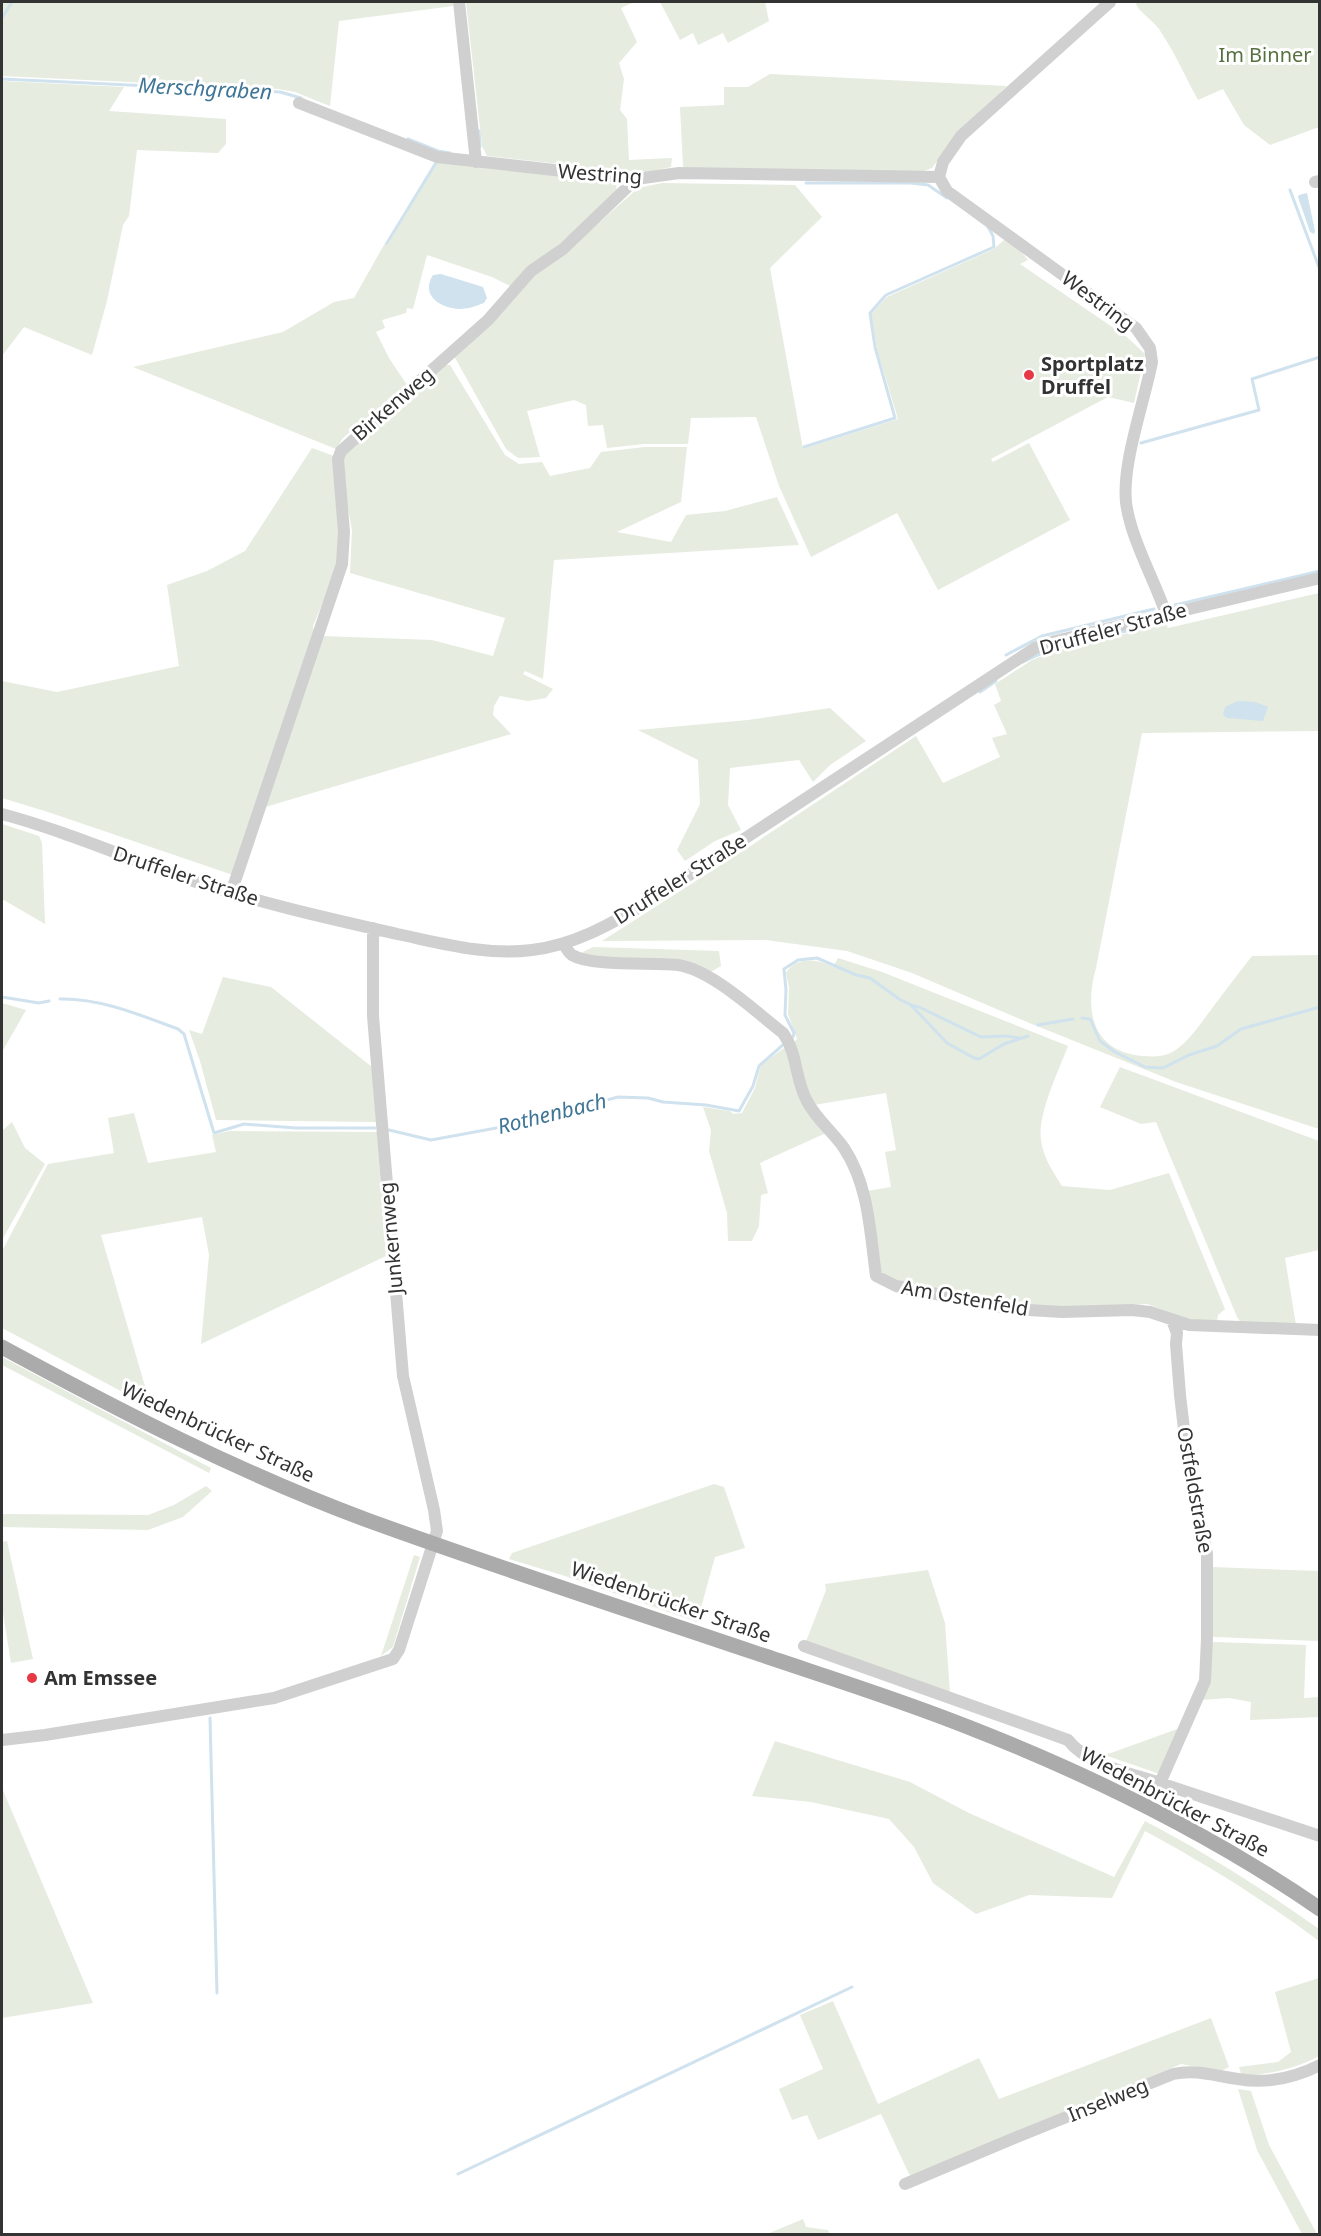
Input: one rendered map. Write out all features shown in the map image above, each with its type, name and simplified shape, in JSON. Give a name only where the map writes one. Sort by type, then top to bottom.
[{"type":"main road","name":"Wiedenbrücker Straße","points":[[2,1347],[120,1410],[223,1459],[344,1511],[921,1709],[1012,1744],[1146,1806],[1267,1875],[1320,1909]]},
{"type":"street","points":[[459,2],[476,162]]},
{"type":"street","points":[[939,177],[943,162],[961,136],[1110,2]]},
{"type":"street","name":"Westring","points":[[299,103],[437,157],[476,162],[636,179],[678,173],[939,177],[947,191],[1136,328],[1150,348],[1152,362],[1127,474],[1126,495],[1130,522],[1166,614]]},
{"type":"street","points":[[618,178],[624,192]]},
{"type":"street","name":"Birkenweg","points":[[231,893],[342,564],[344,532],[338,459],[341,451],[488,320],[531,271],[570,243],[636,179]]},
{"type":"street","name":"Druffeler Straße","points":[[2,814],[231,893],[373,928],[489,951],[530,950],[564,944],[599,930],[645,904],[1035,648],[1055,641],[1320,578]]},
{"type":"street","name":"Junkernweg","points":[[373,928],[373,1016],[403,1376],[434,1510],[437,1531],[433,1543]]},
{"type":"street","name":"Am Ostenfeld","points":[[564,944],[572,955],[581,958],[677,965],[700,972],[712,978],[783,1033],[791,1043],[806,1101],[843,1147],[857,1170],[864,1193],[876,1276],[896,1286],[1011,1309],[1062,1312],[1132,1310],[1150,1312],[1189,1324]]},
{"type":"street","points":[[1172,1320],[1177,1333],[1189,1324],[1320,1330]]},
{"type":"street","name":"Ostfeldstraße","points":[[1160,1783],[1205,1681],[1207,1639],[1207,1554],[1188,1463],[1179,1385],[1177,1333]]},
{"type":"street","points":[[2,1740],[274,1698],[393,1659],[399,1650],[433,1543]]},
{"type":"street","points":[[804,1646],[1068,1740],[1077,1751],[1089,1758],[1320,1836]]},
{"type":"street","name":"Inselweg","points":[[905,2184],[1173,2074],[1195,2072],[1240,2080],[1262,2081],[1296,2075],[1320,2066]]},
{"type":"green space","points":[[2,2],[453,2],[453,6],[339,21],[330,106],[295,92],[279,89],[2,76]]},
{"type":"green space","points":[[466,2],[634,2],[621,8],[637,42],[619,63],[624,79],[620,110],[627,119],[629,160],[672,158],[671,167],[643,173],[487,156],[482,146]]},
{"type":"green space","points":[[660,2],[765,2],[769,21],[728,43],[723,33],[698,45],[693,33],[680,40]]},
{"type":"green space","name":"Im Binner","points":[[1135,2],[1319,2],[1319,127],[1270,145],[1244,125],[1223,89],[1198,100],[1164,37]]},
{"type":"green space","points":[[770,74],[1007,86],[958,133],[932,168],[921,172],[685,170],[680,107],[724,105],[724,87],[748,87]]},
{"type":"green space","points":[[2,81],[124,87],[109,111],[226,119],[226,144],[218,153],[137,150],[129,216],[123,225],[107,301],[92,355],[24,327],[2,356]]},
{"type":"green space","points":[[438,161],[616,183],[617,192],[512,287],[492,277],[427,255],[413,309],[407,308],[406,313],[382,320],[385,328],[376,332],[389,358],[407,385],[343,438],[336,449],[133,367],[283,332],[334,302],[354,298],[385,243],[388,244]]},
{"type":"green space","points":[[662,183],[795,185],[822,217],[770,268],[803,449],[898,419],[877,349],[871,314],[887,297],[994,249],[1005,239],[1019,249],[1028,260],[1020,264],[1127,337],[1145,354],[1134,403],[1108,397],[991,459],[993,462],[1029,443],[1070,520],[938,590],[897,513],[811,557],[779,486],[756,417],[691,418],[688,444],[644,444],[607,448],[603,425],[588,426],[586,405],[574,400],[527,411],[540,457],[518,458],[506,449],[454,356],[535,273],[565,253],[638,188]]},
{"type":"green space","points":[[444,365],[450,365],[505,455],[519,464],[542,462],[550,476],[590,468],[601,452],[645,447],[687,447],[681,502],[617,532],[671,542],[686,515],[725,511],[777,497],[799,545],[554,560],[543,679],[525,671],[523,674],[553,689],[546,698],[528,701],[500,696],[494,706],[493,715],[511,734],[262,808],[323,636],[432,640],[493,656],[505,618],[350,573],[352,530],[343,483],[343,454]]},
{"type":"green space","points":[[312,448],[334,456],[340,530],[339,563],[313,626],[314,636],[233,875],[2,798],[2,681],[57,692],[179,666],[167,585],[207,571],[245,551]]},
{"type":"green space","points":[[1319,593],[1319,731],[1142,733],[1092,984],[1091,999],[1096,1026],[1112,1046],[1126,1053],[1160,1056],[1177,1049],[1191,1036],[1252,956],[1319,955],[1319,1129],[1176,1082],[912,973],[847,951],[766,940],[602,941],[916,736],[943,783],[1000,757],[992,738],[1007,734],[994,705],[1001,701],[995,684],[1032,660],[1058,650],[1166,624],[1168,628]]},
{"type":"green space","points":[[830,708],[866,741],[830,765],[813,782],[799,760],[730,768],[728,805],[741,830],[715,841],[685,861],[677,850],[700,804],[698,760],[638,730],[748,720]]},
{"type":"green space","points":[[2,824],[39,836],[42,843],[45,924],[2,899]]},
{"type":"green space","points":[[593,947],[719,951],[721,966],[709,973],[582,955],[583,952]]},
{"type":"green space","points":[[838,958],[882,972],[1068,1046],[1042,1118],[1041,1140],[1049,1164],[1062,1186],[1110,1190],[1169,1173],[1225,1309],[1218,1315],[1217,1322],[1190,1320],[1147,1304],[1062,1308],[999,1303],[897,1282],[881,1272],[867,1191],[891,1187],[885,1152],[896,1150],[886,1093],[814,1105],[808,1097],[794,1042],[797,1039],[788,1014],[789,988],[786,973],[790,968],[795,964],[808,961],[821,962],[833,967]]},
{"type":"green space","points":[[223,977],[271,987],[372,1067],[376,1122],[216,1120],[189,1030],[202,1034]]},
{"type":"green space","points":[[2,1003],[26,1010],[2,1052]]},
{"type":"green space","points":[[788,1045],[826,1133],[760,1163],[768,1193],[761,1195],[759,1226],[752,1241],[728,1241],[727,1213],[709,1151],[711,1130],[703,1107],[729,1111],[734,1114],[742,1113],[755,1088],[761,1065]]},
{"type":"green space","points":[[1120,1067],[1319,1141],[1319,1250],[1285,1258],[1296,1325],[1241,1323],[1156,1122],[1141,1124],[1100,1107]]},
{"type":"green space","points":[[134,1113],[148,1163],[216,1152],[212,1135],[230,1131],[377,1132],[386,1256],[201,1344],[209,1255],[202,1217],[101,1235],[151,1407],[2,1328],[2,1251],[48,1164],[114,1153],[108,1118]]},
{"type":"green space","points":[[12,1122],[25,1148],[45,1164],[2,1240],[2,1131]]},
{"type":"green space","points":[[2,1357],[211,1468],[209,1473],[2,1365]]},
{"type":"green space","points":[[714,1484],[724,1487],[745,1548],[715,1557],[697,1622],[509,1559],[512,1553]]},
{"type":"green space","points":[[206,1486],[212,1491],[183,1517],[148,1530],[2,1527],[2,1514],[148,1515],[174,1505]]},
{"type":"green space","points":[[7,1541],[33,1659],[11,1663],[2,1607],[2,1542]]},
{"type":"green space","points":[[414,1555],[420,1557],[393,1647],[381,1656]]},
{"type":"green space","points":[[1211,1567],[1319,1571],[1319,1641],[1214,1637],[1210,1634]]},
{"type":"green space","points":[[928,1570],[945,1623],[950,1693],[805,1644],[826,1590],[825,1584]]},
{"type":"green space","points":[[1214,1642],[1306,1645],[1304,1698],[1319,1697],[1319,1717],[1250,1720],[1251,1702],[1229,1698],[1201,1700],[1209,1645]]},
{"type":"green space","points":[[1180,1728],[1161,1771],[1157,1773],[1081,1747],[1081,1745],[1106,1754]]},
{"type":"green space","points":[[775,1741],[910,1782],[969,1813],[1114,1877],[1145,1821],[1212,1859],[1298,1914],[1319,1929],[1319,1941],[1234,1883],[1145,1831],[1112,1898],[1029,1895],[976,1914],[933,1883],[914,1847],[889,1819],[811,1802],[752,1796]]},
{"type":"green space","points":[[2,1788],[93,2003],[2,2018]]},
{"type":"green space","points":[[1319,1978],[1319,2056],[1282,2070],[1242,2076],[1239,2067],[1278,2062],[1291,2052],[1275,1992]]},
{"type":"green space","points":[[833,2001],[878,2104],[979,2058],[999,2099],[1211,2018],[1229,2067],[1221,2071],[1181,2064],[913,2176],[909,2174],[881,2114],[818,2140],[807,2115],[792,2120],[779,2089],[823,2069],[800,2015]]},
{"type":"green space","points":[[1238,2089],[1251,2091],[1269,2145],[1317,2234],[1302,2234],[1257,2150]]},
{"type":"green space","points":[[803,2219],[806,2227],[828,2230],[830,2234],[767,2234]]},
{"type":"water","points":[[1307,193],[1314,234],[1310,232],[1298,197]]},
{"type":"water","points":[[441,274],[483,287],[487,298],[484,303],[462,309],[439,303],[429,289],[433,275]]},
{"type":"water","points":[[1238,701],[1255,702],[1268,707],[1263,721],[1227,718],[1223,715],[1225,707]]},
{"type":"waterway","points":[[2,18],[12,2]]},
{"type":"waterway","name":"Merschgraben","points":[[2,79],[280,92],[301,98]]},
{"type":"waterway","name":"Merschgraben","points":[[479,131],[479,148]]},
{"type":"waterway","name":"Merschgraben","points":[[408,139],[438,151],[450,153]]},
{"type":"waterway","points":[[387,243],[437,161]]},
{"type":"waterway","points":[[806,183],[911,183],[928,185],[947,198]]},
{"type":"waterway","points":[[1290,190],[1320,270]]},
{"type":"waterway","points":[[804,447],[895,418],[875,347],[870,313],[886,295],[994,247],[993,236],[987,225]]},
{"type":"waterway","points":[[1141,443],[1259,410],[1252,379],[1320,357]]},
{"type":"waterway","points":[[1175,605],[1320,571]]},
{"type":"waterway","points":[[1006,655],[1042,636],[1154,609]]},
{"type":"waterway","points":[[1023,662],[1052,649],[1145,627]]},
{"type":"waterway","points":[[980,692],[996,681]]},
{"type":"waterway","name":"Rothenbach","points":[[793,1037],[794,1033],[785,1015],[784,969],[798,960],[817,958],[856,975],[870,978],[911,1005],[947,1043],[974,1058],[979,1059],[1004,1044],[1028,1036]]},
{"type":"waterway","name":"Rothenbach","points":[[2,997],[39,1003],[49,1001]]},
{"type":"waterway","name":"Rothenbach","points":[[60,999],[90,1001],[120,1008],[178,1029],[184,1034],[214,1133],[244,1124],[296,1128],[375,1128]]},
{"type":"waterway","name":"Rothenbach","points":[[911,1005],[981,1037],[1019,1038]]},
{"type":"waterway","name":"Rothenbach","points":[[1082,1018],[1090,1019],[1100,1041],[1115,1052],[1145,1067],[1163,1068],[1189,1055],[1217,1046],[1241,1029],[1320,1007]]},
{"type":"waterway","name":"Rothenbach","points":[[1038,1025],[1073,1019]]},
{"type":"waterway","name":"Rothenbach","points":[[389,1130],[431,1140],[518,1124],[618,1097],[648,1098],[663,1102],[706,1105],[739,1111],[753,1086],[759,1066],[784,1044]]},
{"type":"waterway","points":[[210,1718],[217,1993]]},
{"type":"waterway","points":[[458,2174],[852,1987]]},
{"type":"place","name":"Sportplatz Druffel","points":[[1029,375]]},
{"type":"place","name":"Am Emssee","points":[[32,1678]]}]
